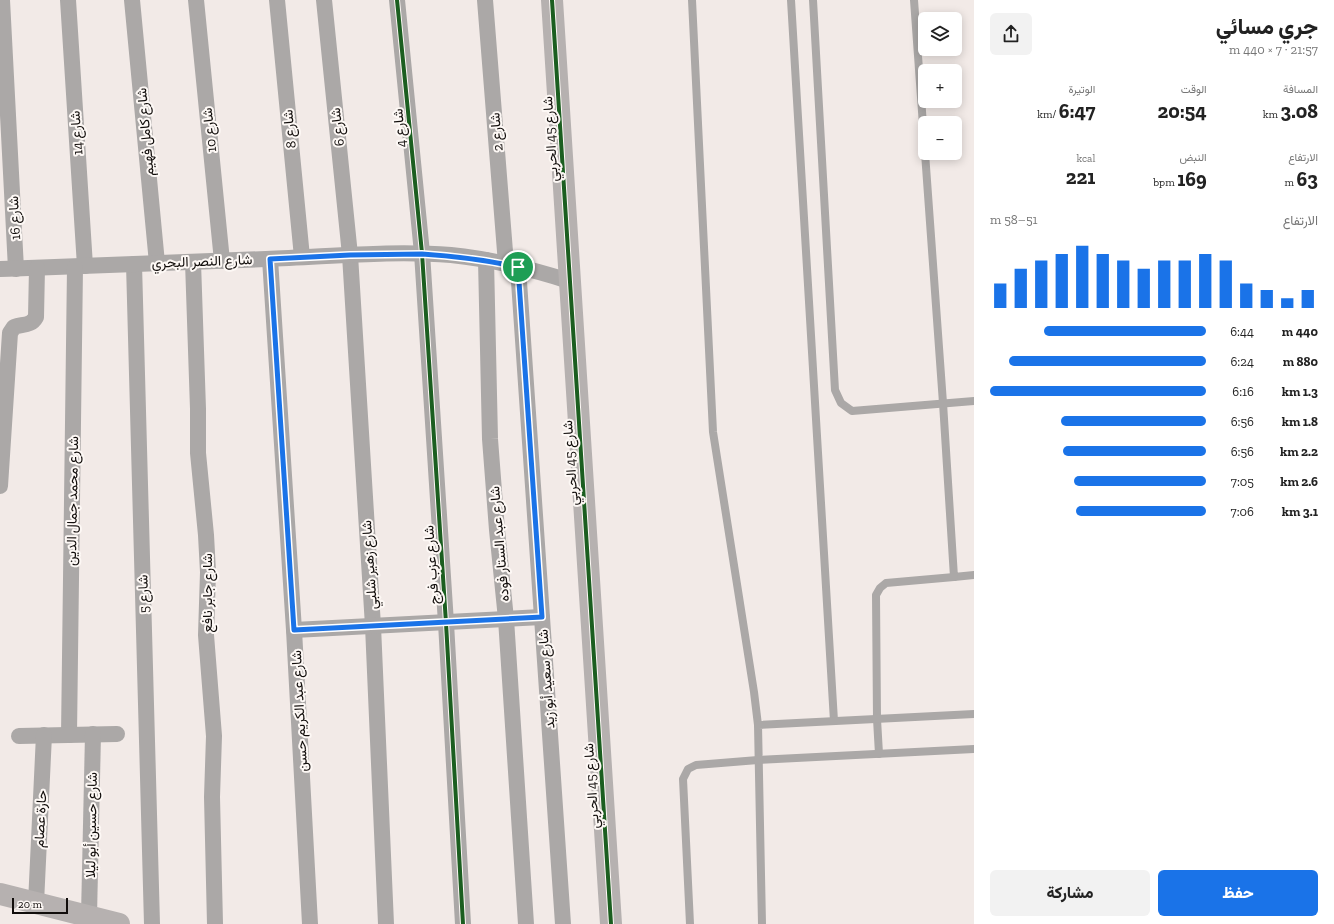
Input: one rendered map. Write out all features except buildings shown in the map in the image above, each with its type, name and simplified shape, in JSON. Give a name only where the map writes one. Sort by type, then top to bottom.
[{"type":"street","name":"شارع 16","points":[[2,0],[16,269]]},
{"type":"street","name":"شارع 14","points":[[68,0],[80,266]]},
{"type":"street","name":"شارع كامل فهيم","points":[[132,0],[157,263]]},
{"type":"street","name":"شارع 10","points":[[196,0],[222,261]]},
{"type":"street","name":"شارع 8","points":[[277,0],[302,257]]},
{"type":"street","name":"شارع 6","points":[[324,0],[350,255]]},
{"type":"street","name":"شارع 4","points":[[397,0],[422,254]]},
{"type":"street","name":"شارع 2","points":[[485,0],[512,265]]},
{"type":"street","name":"شارع 45 الحربي","points":[[552,0],[611,924]]},
{"type":"street","name":"شارع النصر البحري","points":[[0,269],[350,255],[422,254],[452,255],[486,260],[512,265],[569,281]]},
{"type":"street","name":"شارع عزب فرج","points":[[422,254],[464,924]]},
{"type":"street","name":"شارع زهير شلبي","points":[[350,255],[373,626],[386,924]]},
{"type":"street","name":"شارع عبد الكريم حسن","points":[[270,259],[294,630],[310,924]]},
{"type":"street","name":"شارع عبد الستار فوده","points":[[486,260],[490,439],[496,522],[506,620],[526,924]]},
{"type":"street","name":"شارع جابر نافع","points":[[193,262],[198,396],[198,453],[206,535],[208,582],[206,635],[214,736],[212,803],[215,924]]},
{"type":"street","name":"شارع 5","points":[[134,264],[152,924]]},
{"type":"street","name":"شارع سعيد أبو زيد","points":[[512,265],[542,617],[563,924]]},
{"type":"street","name":"شارع محمد جمال الدين","points":[[69,735],[80,266]]},
{"type":"street","points":[[0,486],[10,332],[14,327],[30,324],[36,318],[37,268]]},
{"type":"street","points":[[294,630],[542,617]]},
{"type":"street","name":"شارع حسين أبو ليلا","points":[[89,916],[93,734]]},
{"type":"street","points":[[20,736],[117,734]]},
{"type":"street","name":"حارة عصام","points":[[36,903],[44,735]]},
{"type":"street","points":[[0,894],[119,924]]},
{"type":"lane","points":[[692,0],[713,432],[758,725],[762,924]]},
{"type":"lane","points":[[792,0],[834,721]]},
{"type":"lane","points":[[813,0],[835,390],[841,403],[852,411],[974,401]]},
{"type":"lane","points":[[914,0],[954,577]]},
{"type":"lane","points":[[879,754],[877,719],[876,595],[880,588],[886,583],[974,575]]},
{"type":"lane","points":[[758,725],[974,714]]},
{"type":"lane","points":[[690,924],[683,779],[688,769],[696,765],[758,760],[974,749]]},
{"type":"cycle path","points":[[397,0],[422,253],[446,623],[463,924]]},
{"type":"cycle path","points":[[552,0],[611,924]]},
{"type":"route","points":[[422,254],[452,255],[518,267],[542,617],[294,630],[270,259],[350,255],[422,254]]}]
